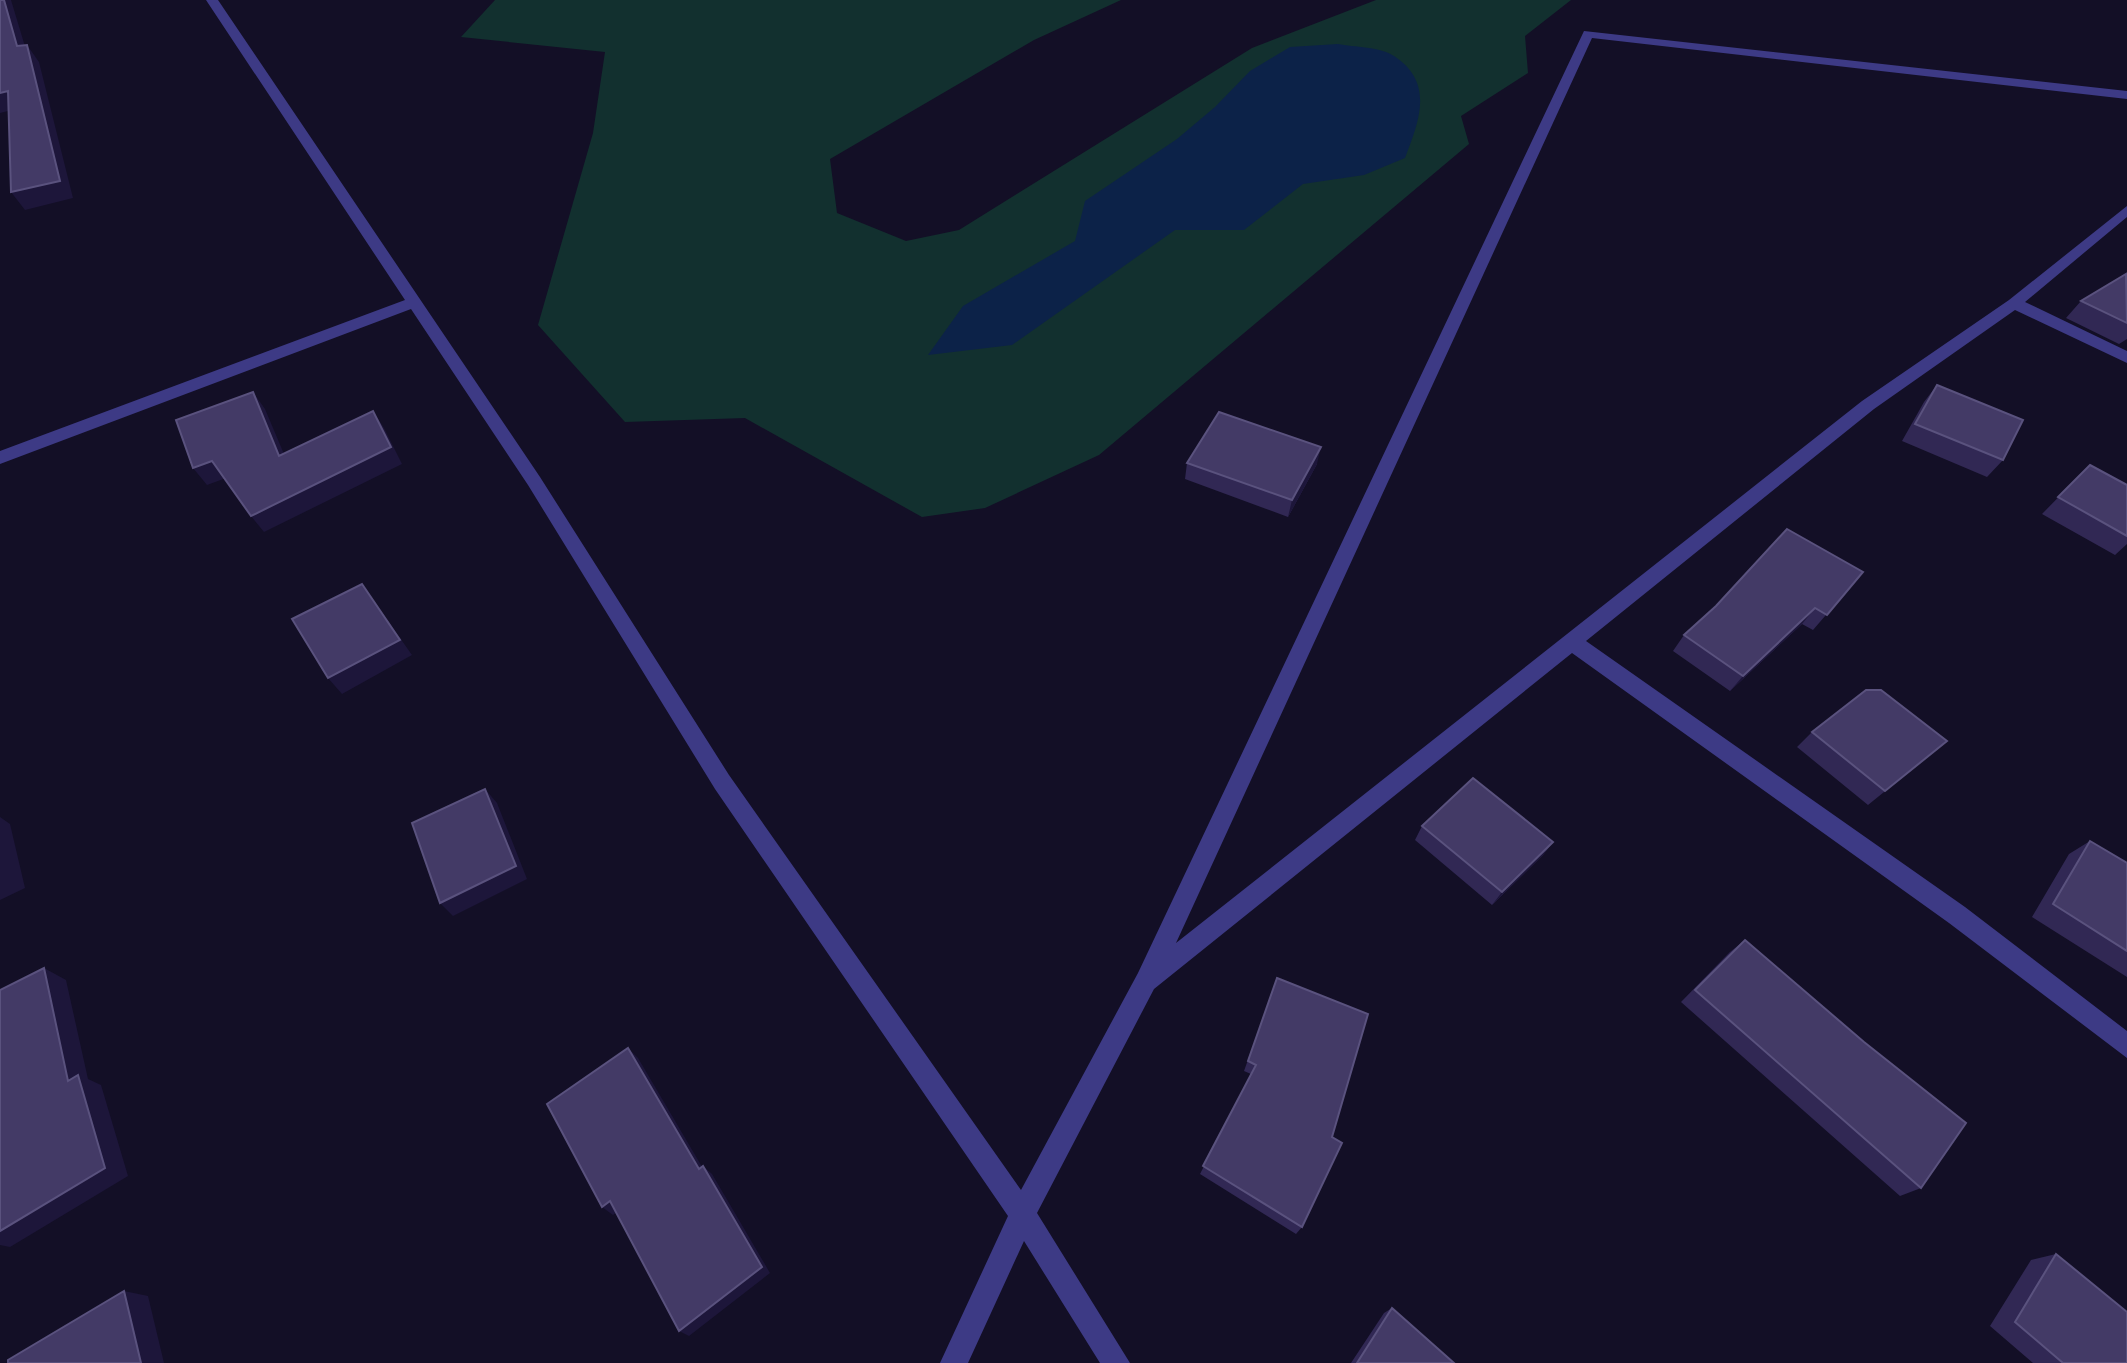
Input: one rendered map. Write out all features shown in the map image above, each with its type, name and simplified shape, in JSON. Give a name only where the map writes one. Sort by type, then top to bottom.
[{"type":"lane","points":[[212,0],[534,481],[722,782],[1022,1214],[1116,1363]]},
{"type":"lane","points":[[954,1363],[1022,1214],[1146,981],[1588,34],[2127,95]]},
{"type":"lane","points":[[1146,981],[1868,405],[2014,303],[2127,210]]},
{"type":"lane","points":[[0,458],[416,301]]},
{"type":"lane","points":[[2014,303],[2127,358]]},
{"type":"lane","points":[[1573,643],[1957,915],[2127,1046]]},
{"type":"green space","points":[[495,0],[1121,0],[1034,40],[830,159],[837,213],[906,241],[959,230],[1252,48],[1376,0],[1571,0],[1525,36],[1528,73],[1461,116],[1469,144],[1099,455],[985,508],[922,517],[745,418],[625,422],[538,325],[593,133],[605,52],[461,37]]},
{"type":"water","points":[[1338,44],[1389,53],[1415,78],[1420,103],[1405,158],[1364,175],[1303,184],[1244,230],[1175,230],[1012,345],[928,355],[963,306],[1075,241],[1085,201],[1177,139],[1215,107],[1250,71],[1290,47]]},
{"type":"building","points":[[0,0],[4,0],[17,46],[27,45],[60,181],[11,192],[8,91],[0,93]]},
{"type":"building","points":[[2126,274],[2127,323],[2081,301]]},
{"type":"building","points":[[1937,385],[2023,420],[2003,460],[1915,424]]},
{"type":"building","points":[[253,392],[279,456],[373,411],[391,447],[251,516],[212,461],[193,468],[176,420]]},
{"type":"building","points":[[1219,412],[1321,447],[1292,500],[1187,463]]},
{"type":"building","points":[[2090,465],[2127,485],[2127,536],[2058,497]]},
{"type":"building","points":[[1787,529],[1863,572],[1827,615],[1815,608],[1743,676],[1684,635],[1716,606]]},
{"type":"building","points":[[362,584],[400,640],[328,678],[292,619]]},
{"type":"building","points":[[1866,690],[1881,690],[1947,741],[1885,791],[1812,732]]},
{"type":"building","points":[[1473,778],[1553,842],[1502,892],[1422,826]]},
{"type":"building","points":[[485,789],[516,866],[440,903],[412,823]]},
{"type":"building","points":[[2090,841],[2127,863],[2127,951],[2053,904]]},
{"type":"building","points":[[1745,940],[1864,1042],[1966,1123],[1921,1188],[1695,990]]},
{"type":"building","points":[[44,968],[68,1081],[78,1075],[105,1168],[0,1231],[0,990]]},
{"type":"building","points":[[1277,978],[1368,1014],[1332,1137],[1342,1143],[1302,1227],[1203,1166],[1256,1065],[1248,1061]]},
{"type":"building","points":[[628,1048],[699,1169],[703,1166],[762,1267],[679,1331],[610,1201],[602,1207],[547,1104]]},
{"type":"building","points":[[2056,1254],[2127,1312],[2127,1363],[2063,1363],[2015,1322]]},
{"type":"building","points":[[124,1291],[141,1363],[8,1363],[8,1360]]},
{"type":"building","points":[[1392,1308],[1454,1363],[1357,1363]]}]
